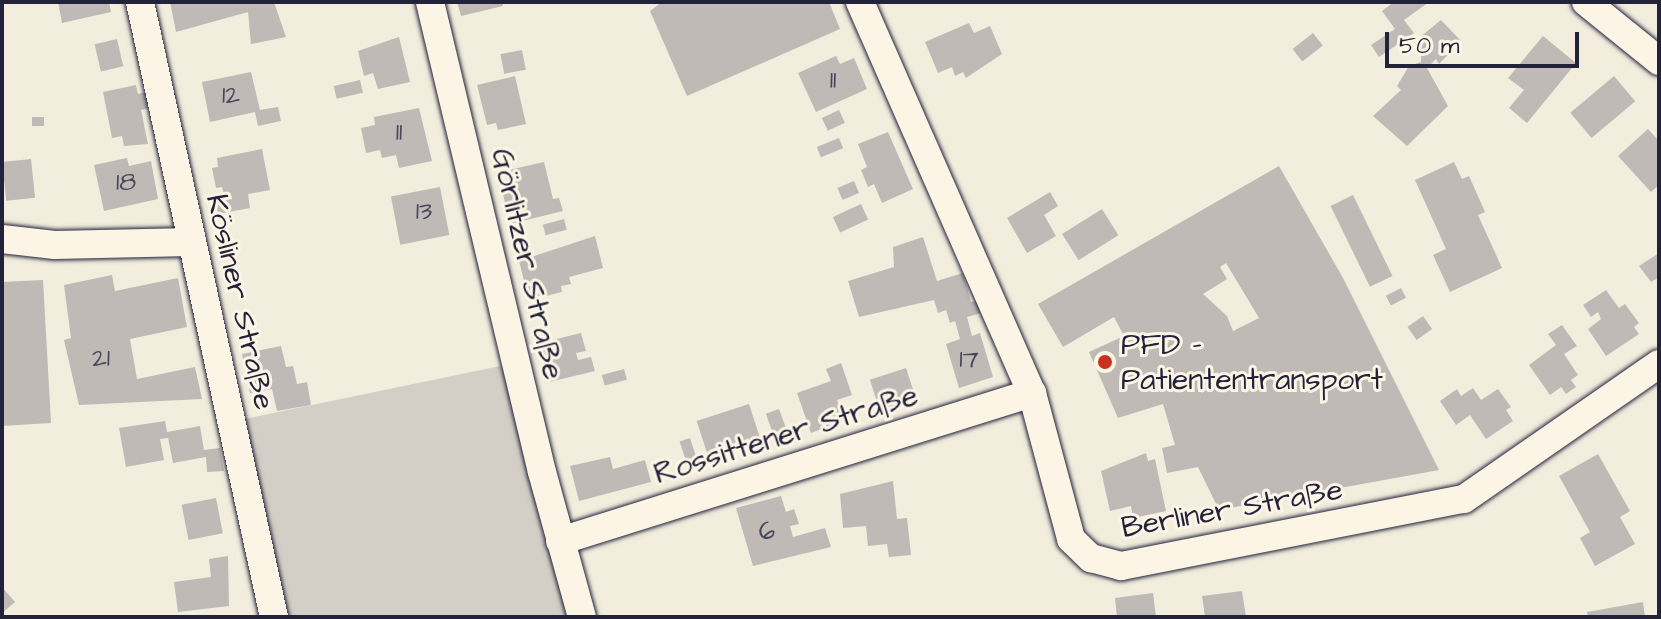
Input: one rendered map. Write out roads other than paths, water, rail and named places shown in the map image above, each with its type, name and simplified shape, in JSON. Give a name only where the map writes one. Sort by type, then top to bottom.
[{"type":"street","name":"Kösliner Straße","points":[[140,2],[274,617]]},
{"type":"street","name":"Görlitzer Straße","points":[[430,2],[560,541],[582,617]]},
{"type":"street","name":"Berliner Straße","points":[[860,2],[1032,393],[1071,539],[1091,558],[1121,566],[1464,499],[1659,364]]},
{"type":"street","points":[[1588,2],[1659,38]]},
{"type":"street","points":[[1588,2],[1659,61]]},
{"type":"street","points":[[2,239],[55,245],[191,242]]},
{"type":"street","name":"Rossittener Straße","points":[[560,541],[1032,393]]},
{"type":"place","name":"PFD - Patiententransport","points":[[1105,362]]}]
